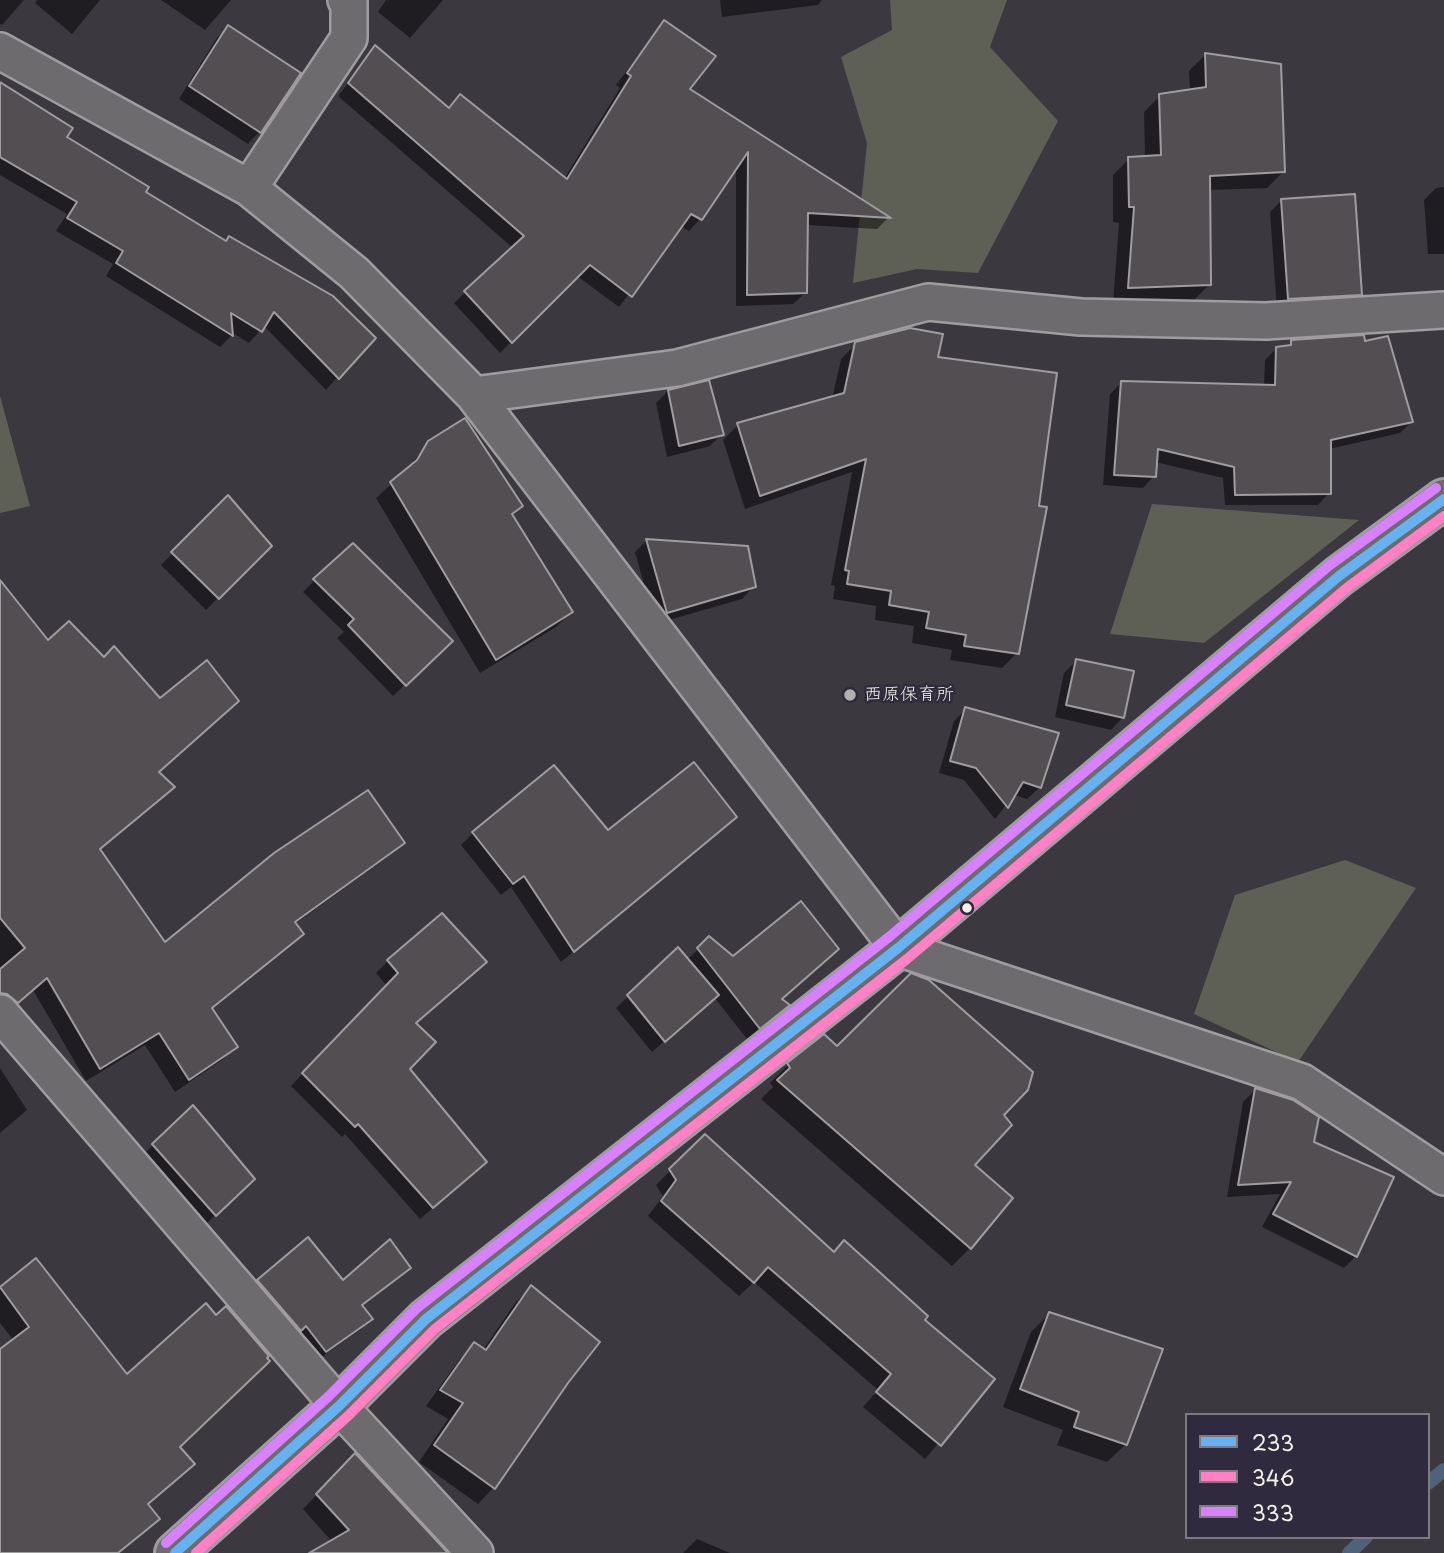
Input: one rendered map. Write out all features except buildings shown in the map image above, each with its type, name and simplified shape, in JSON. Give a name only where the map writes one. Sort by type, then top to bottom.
[{"type":"street","points":[[249,188],[349,38],[349,2],[346,0]]},
{"type":"street","points":[[0,51],[249,188],[354,273],[474,395],[898,948],[1302,1082],[1444,1177]]},
{"type":"street","points":[[474,395],[677,368],[928,302],[1081,317],[1266,321],[1444,310]]},
{"type":"street","points":[[175,1553],[339,1406],[426,1319],[898,948],[1339,576],[1444,499]]},
{"type":"street","points":[[0,1013],[339,1406],[475,1553]]},
{"type":"shaded area","points":[[890,0],[1007,0],[990,47],[1058,121],[978,273],[917,269],[853,283],[867,143],[841,57],[892,30]]},
{"type":"shaded area","points":[[0,396],[30,506],[0,513]]},
{"type":"shaded area","points":[[1152,504],[1359,520],[1204,643],[1110,634]]},
{"type":"shaded area","points":[[1345,860],[1416,888],[1298,1062],[1194,1014],[1235,895]]},
{"type":"waterway","points":[[1430,1481],[1444,1470]]},
{"type":"waterway","points":[[1349,1553],[1364,1539]]},
{"type":"transit line","name":"333","points":[[166,1543],[329,1396],[417,1308],[889,937],[1330,565],[1436,488]]},
{"type":"transit line","name":"233","points":[[175,1553],[339,1406],[426,1319],[898,948],[1339,576],[1444,499]]},
{"type":"transit line","name":"346","points":[[196,1553],[348,1416],[435,1329],[907,959],[1348,587],[1444,516]]},
{"type":"place","name":"西原保育所","points":[[850,695]]}]
